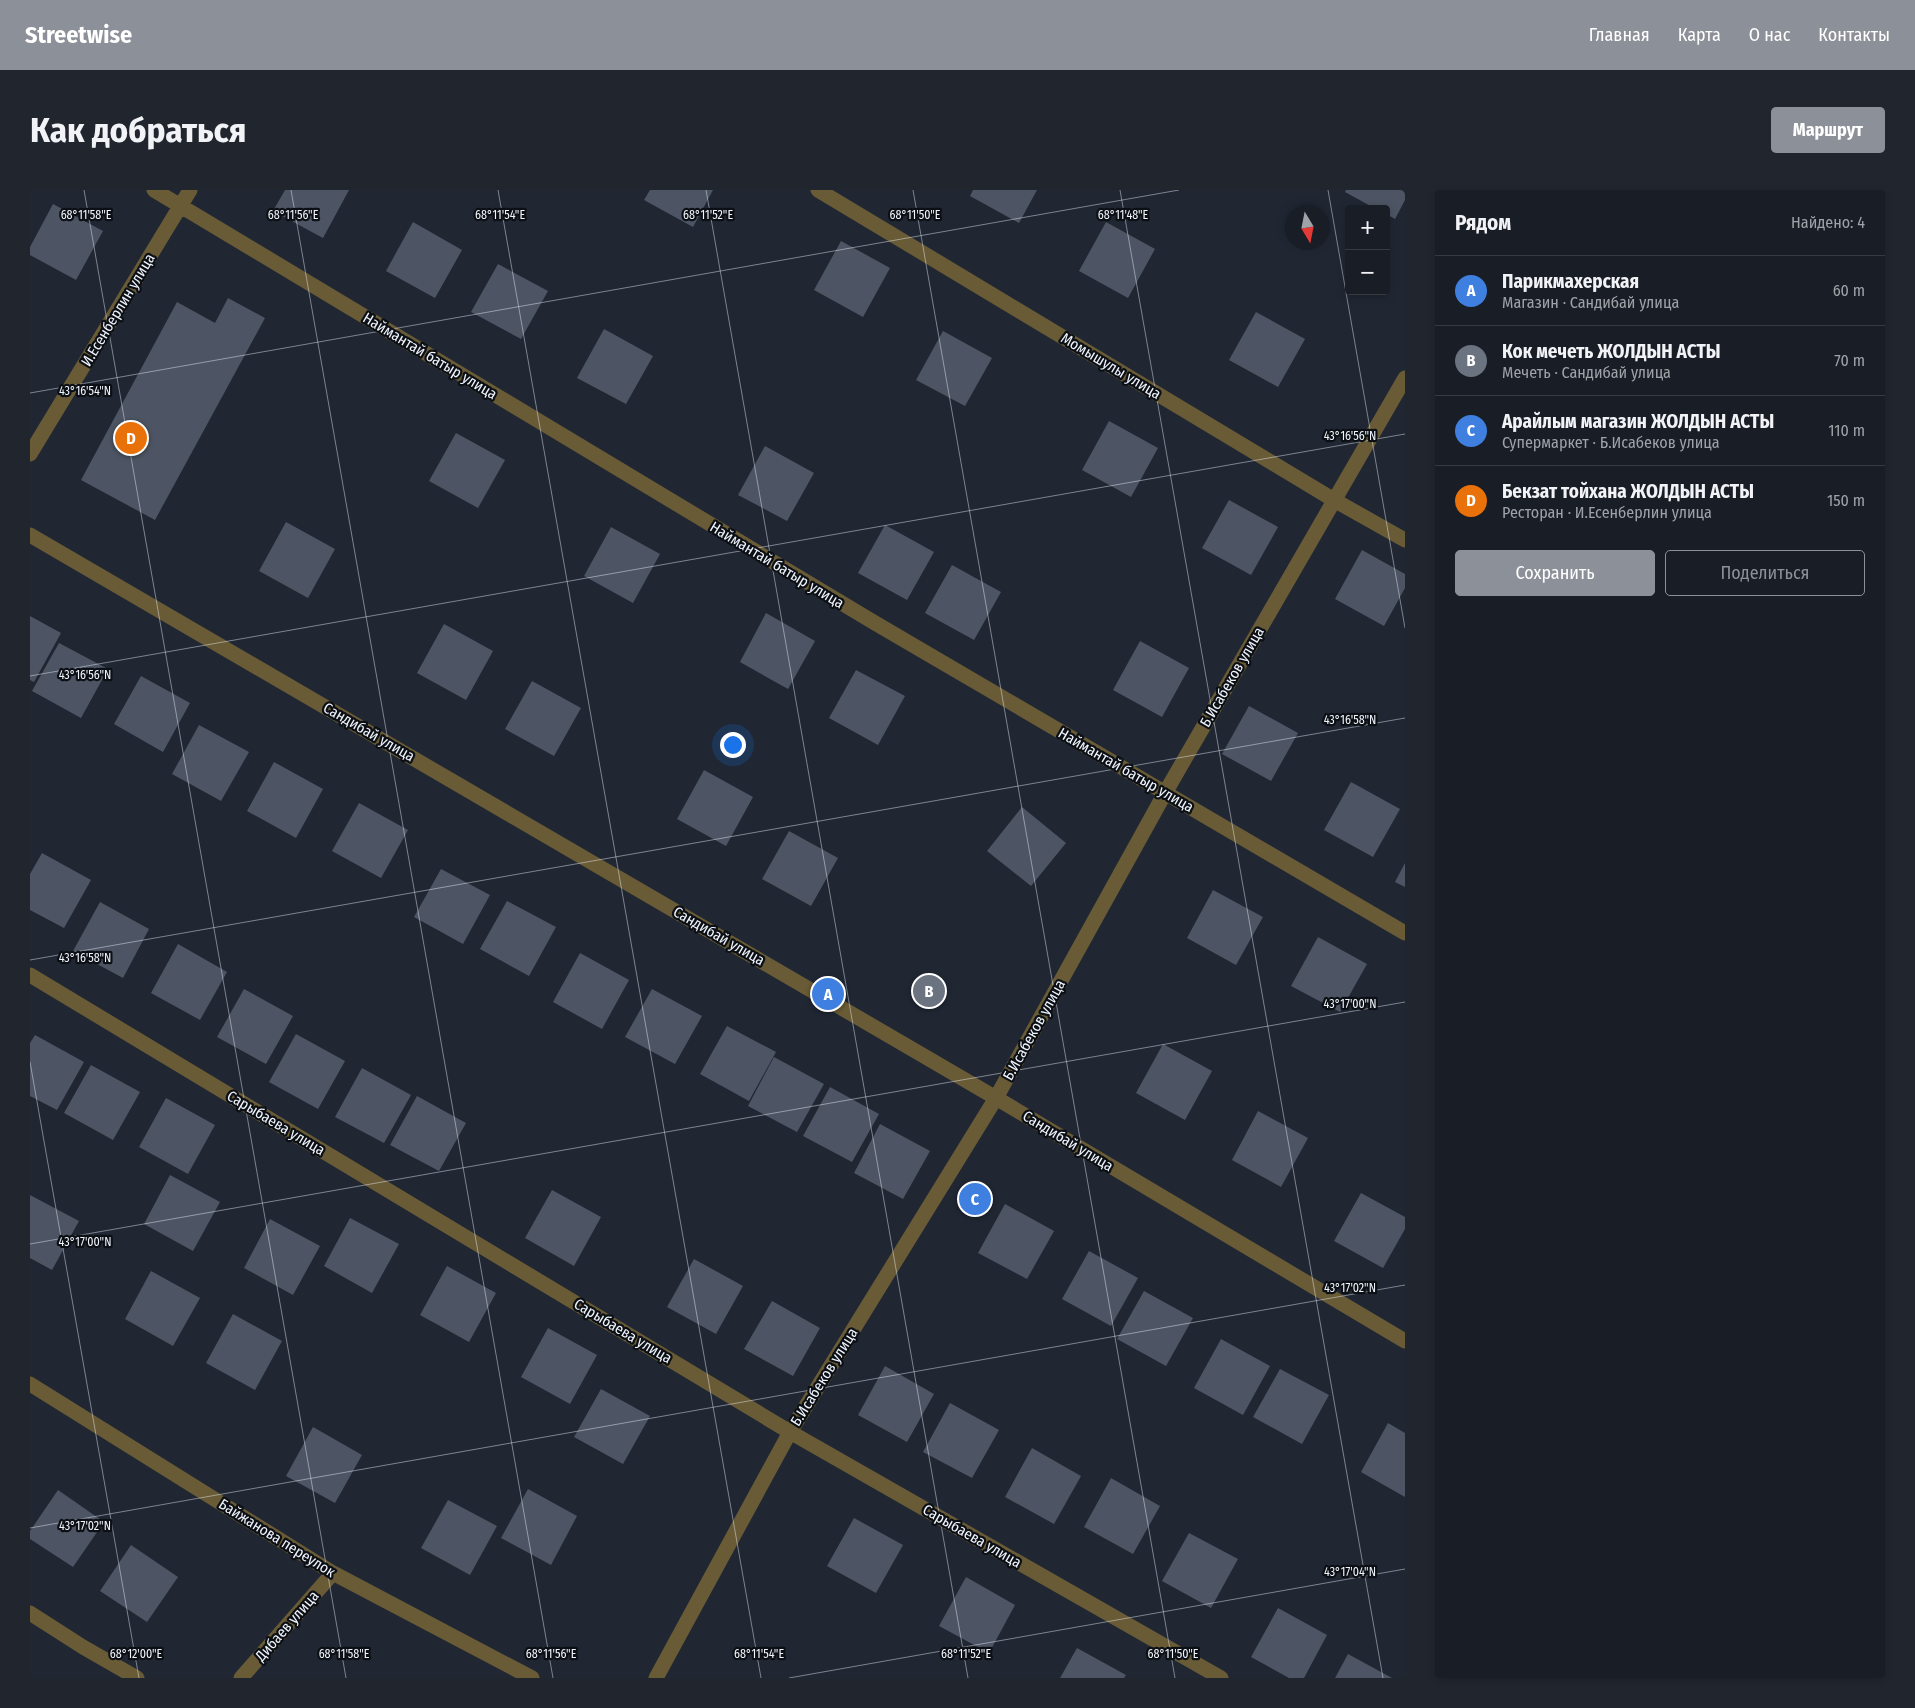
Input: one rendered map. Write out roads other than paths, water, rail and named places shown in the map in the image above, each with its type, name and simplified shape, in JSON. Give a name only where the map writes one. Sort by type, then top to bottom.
[{"type":"street","name":"Наймантай батыр улица","points":[[154,190],[866,618],[1405,933]]},
{"type":"street","name":"И.Есенберлин улица","points":[[30,454],[190,190]]},
{"type":"street","name":"Момышулы улица","points":[[818,190],[1334,500],[1405,540]]},
{"type":"street","name":"Б.Исабеков улица","points":[[656,1678],[790,1432],[996,1098],[1165,793],[1405,378]]},
{"type":"street","name":"Сандибай улица","points":[[30,535],[996,1098],[1405,1341]]},
{"type":"street","name":"Сарыбаева улица","points":[[30,975],[790,1432],[1221,1678]]},
{"type":"street","name":"Байжанова переулок","points":[[30,1384],[333,1573],[532,1678]]},
{"type":"street","name":"Дибаев улица","points":[[241,1678],[333,1573]]},
{"type":"street","points":[[30,1613],[83,1647],[137,1678]]},
{"type":"place","name":"Бекзат тойхана ЖОЛДЫН АСТЫ","points":[[131,438]]},
{"type":"place","name":"Кок мечеть ЖОЛДЫН АСТЫ","points":[[929,991]]},
{"type":"place","name":"Парикмахерская","points":[[828,994]]},
{"type":"place","name":"Арайлым магазин ЖОЛДЫН АСТЫ","points":[[975,1199]]}]
